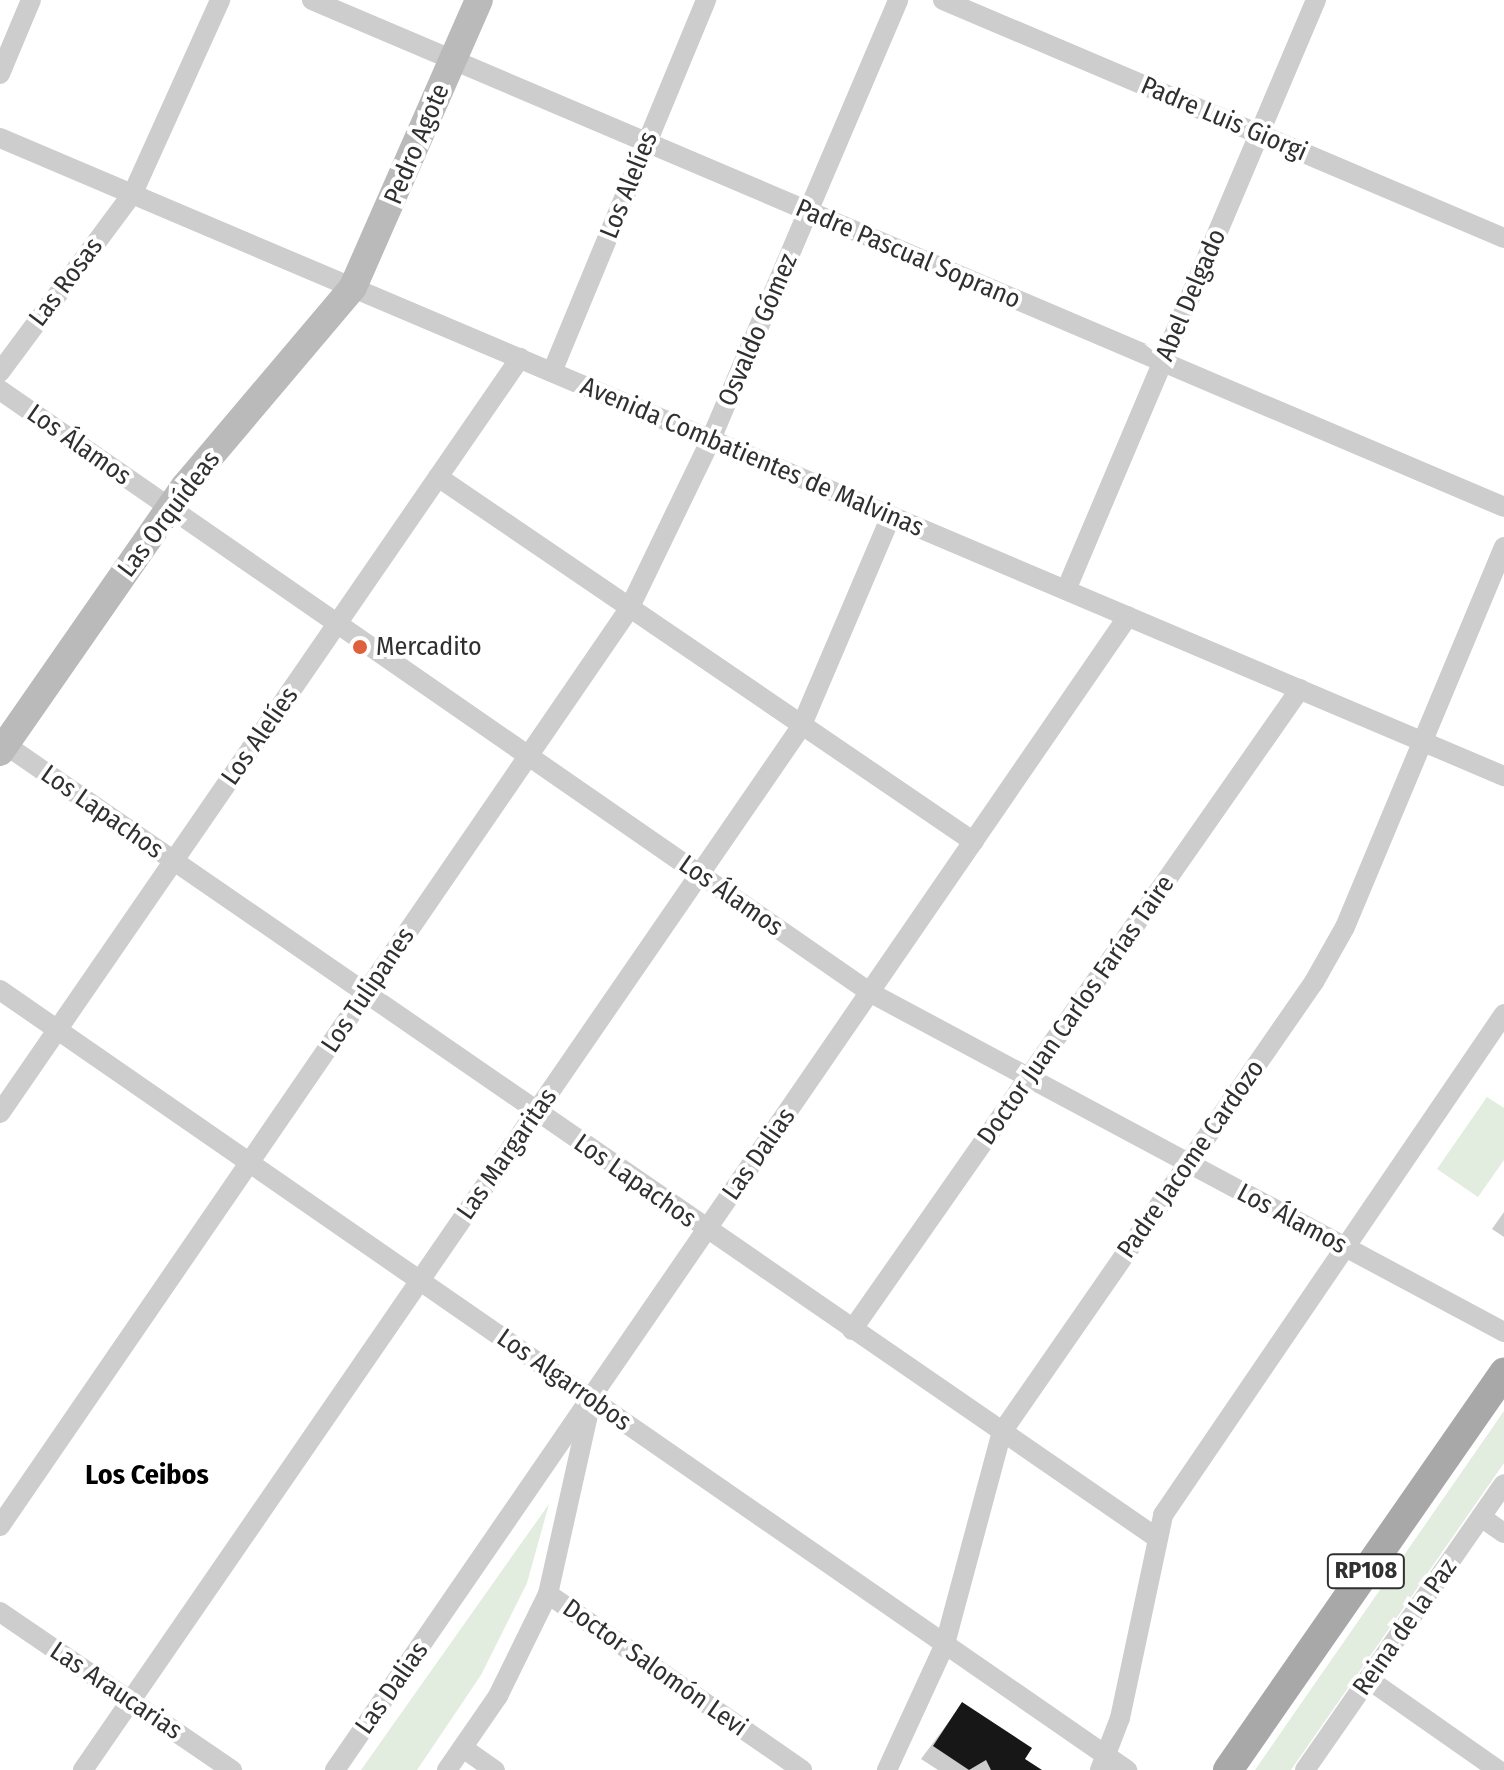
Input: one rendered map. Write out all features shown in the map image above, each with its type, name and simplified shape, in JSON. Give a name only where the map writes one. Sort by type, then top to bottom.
[{"type":"main road","name":"RP108","points":[[1228,1770],[1504,1373]]},
{"type":"street","points":[[0,74],[31,0]]},
{"type":"street","name":"Las Rosas","points":[[0,372],[133,193],[220,0]]},
{"type":"street","name":"Padre Pascual Soprano","points":[[312,0],[1504,507]]},
{"type":"street","name":"Pedro Agote","points":[[353,287],[479,0]]},
{"type":"street","name":"Los Alelíes","points":[[552,372],[706,0]]},
{"type":"street","name":"Osvaldo Gómez","points":[[711,439],[898,0]]},
{"type":"street","name":"Padre Luis Giorgi","points":[[943,0],[1504,238]]},
{"type":"street","name":"Abel Delgado","points":[[1066,590],[1316,0]]},
{"type":"street","name":"Avenida Combatientes de Malvinas","points":[[0,138],[1504,776]]},
{"type":"street","name":"Las Orquídeas","points":[[2,746],[169,508],[353,287]]},
{"type":"street","name":"Los Alelíes","points":[[0,1113],[520,358]]},
{"type":"street","name":"Los Álamos","points":[[0,390],[871,993],[1504,1332]]},
{"type":"street","name":"Los Tulipanes","points":[[0,1526],[629,609],[711,439]]},
{"type":"street","points":[[438,477],[974,842]]},
{"type":"street","name":"Las Margaritas","points":[[83,1770],[801,727],[891,516]]},
{"type":"street","name":"Padre Jacome Cardozo","points":[[887,1770],[945,1644],[1002,1432],[1314,982],[1422,741],[1504,547]]},
{"type":"street","name":"Las Dalias","points":[[335,1770],[1128,616]]},
{"type":"street","name":"Doctor Juan Carlos Farías Taire","points":[[852,1330],[1300,689]]},
{"type":"street","name":"Los Lapachos","points":[[2,746],[1154,1536]]},
{"type":"street","name":"Los Algarrobos","points":[[0,990],[945,1644],[1103,1763],[1127,1770]]},
{"type":"street","points":[[1103,1763],[1154,1536],[1504,1014]]},
{"type":"street","points":[[447,1770],[498,1696],[548,1594],[572,1512],[591,1399]]},
{"type":"street","name":"Reina de la Paz","points":[[1305,1770],[1504,1484]]},
{"type":"street","points":[[1481,1517],[1504,1533]]},
{"type":"street","name":"Doctor Salomón Levi","points":[[548,1594],[802,1770]]},
{"type":"street","name":"Las Araucarias","points":[[0,1612],[232,1770]]},
{"type":"street","points":[[1368,1679],[1498,1770]]},
{"type":"street","points":[[463,1748],[495,1770]]},
{"type":"shaded area","points":[[1487,1097],[1504,1108],[1504,1160],[1478,1197],[1437,1169]]},
{"type":"shaded area","points":[[1504,1411],[1504,1463],[1291,1770],[1255,1770]]},
{"type":"shaded area","points":[[549,1504],[527,1583],[481,1675],[417,1770],[361,1770]]},
{"type":"building","points":[[962,1702],[1032,1748],[1025,1759],[1042,1770],[991,1770],[986,1760],[969,1770],[933,1746]]},
{"type":"place","name":"Mercadito","points":[[360,647]]},
{"type":"district","name":"Los Ceibos","points":[[147,1475]]}]
